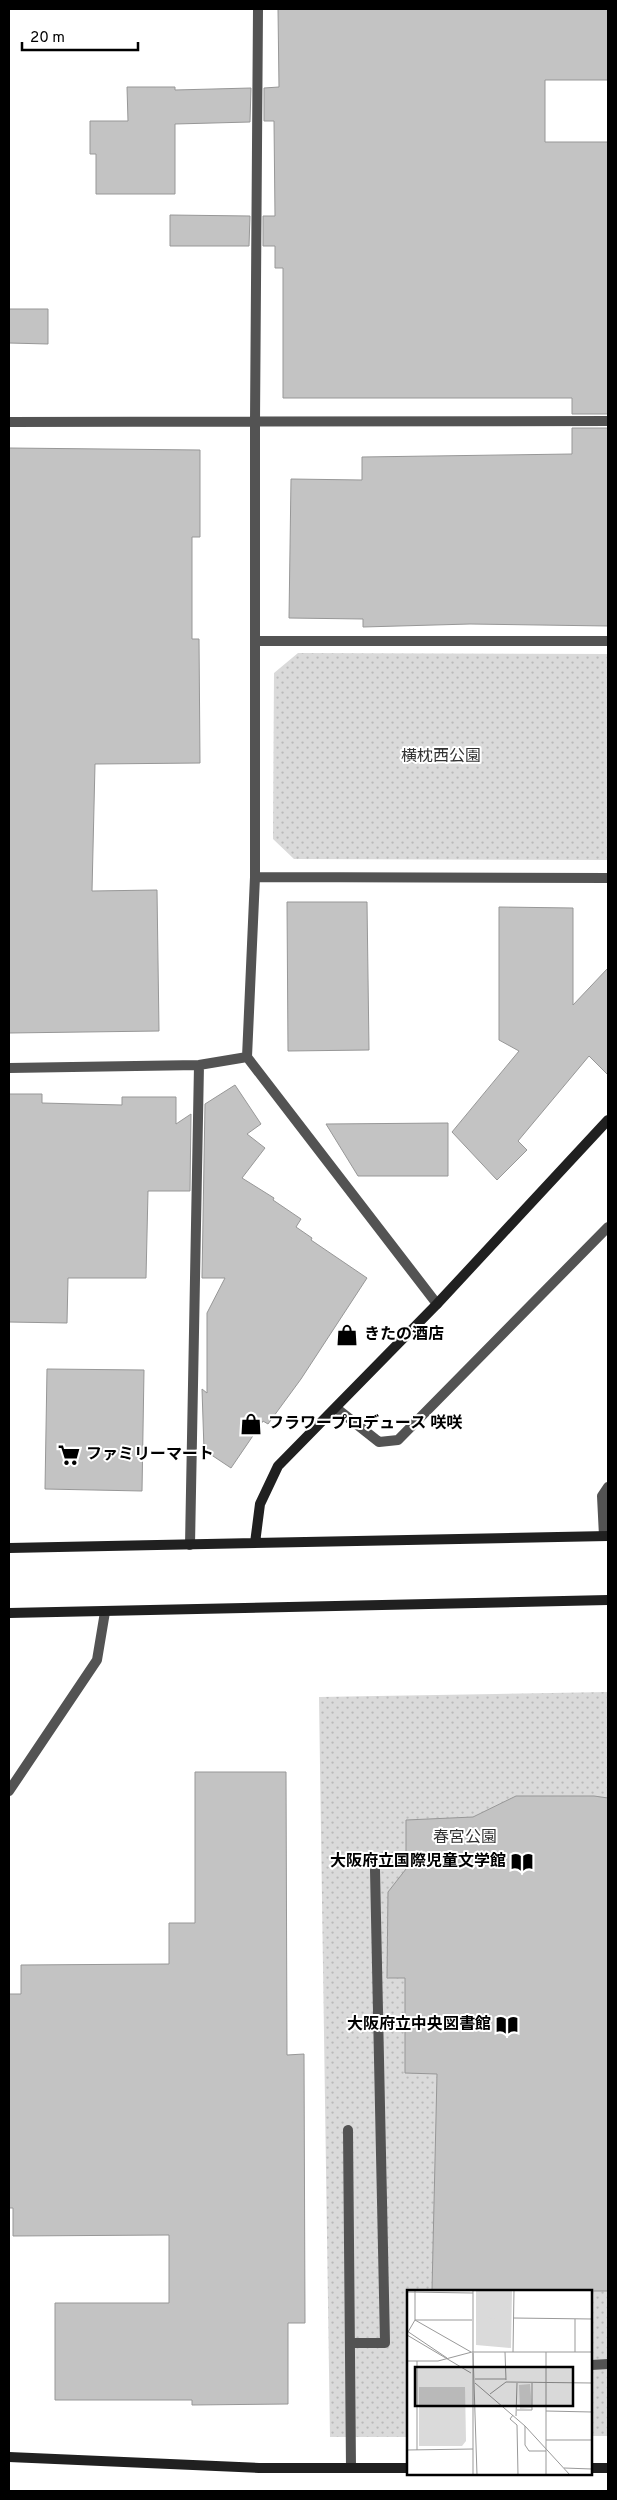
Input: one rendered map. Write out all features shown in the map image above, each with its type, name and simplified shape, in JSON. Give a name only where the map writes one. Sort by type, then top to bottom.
[{"type":"street","points":[[258,9],[255,421],[257,641],[255,877],[247,1057],[437,1304]]},
{"type":"street","points":[[9,422],[608,421]]},
{"type":"street","points":[[257,641],[608,641]]},
{"type":"street","points":[[255,877],[608,878]]},
{"type":"street","points":[[9,1068],[199,1065],[247,1057]]},
{"type":"street","points":[[190,1545],[199,1065]]},
{"type":"street","points":[[255,1543],[260,1504],[278,1466],[437,1304],[608,1120]]},
{"type":"street","points":[[336,1408],[379,1442],[398,1440],[608,1227]]},
{"type":"street","points":[[9,1548],[606,1536],[602,1496],[608,1487]]},
{"type":"street","points":[[9,1613],[608,1600]]},
{"type":"street","points":[[9,1791],[97,1660],[105,1612]]},
{"type":"street","points":[[350,2343],[386,2343],[375,1870]]},
{"type":"street","points":[[348,2130],[351,2468]]},
{"type":"street","points":[[592,2365],[608,2364]]},
{"type":"street","points":[[9,2457],[259,2468],[407,2468]]},
{"type":"street","points":[[592,2468],[608,2468]]},
{"type":"green space","name":"横枕西公園","points":[[298,653],[608,654],[608,860],[294,859],[273,839],[274,673]]},
{"type":"green space","name":"春宮公園","points":[[608,1692],[608,2436],[592,2436],[592,2290],[407,2290],[407,2437],[330,2437],[319,1697]]},
{"type":"building","points":[[278,9],[608,9],[608,80],[545,80],[545,142],[608,142],[608,414],[572,414],[572,398],[283,398],[283,268],[275,268],[275,246],[263,246],[263,216],[275,216],[274,121],[264,121],[264,88],[279,87]]},
{"type":"building","points":[[127,87],[175,87],[175,90],[251,88],[250,122],[175,124],[175,194],[96,194],[96,154],[90,154],[90,121],[128,121]]},
{"type":"building","points":[[170,215],[250,216],[249,246],[170,246]]},
{"type":"building","points":[[9,309],[48,309],[48,344],[9,343]]},
{"type":"building","points":[[572,428],[608,428],[608,626],[470,624],[363,627],[363,619],[289,618],[291,479],[362,480],[362,457],[572,454]]},
{"type":"building","points":[[9,448],[200,450],[200,537],[192,537],[192,639],[199,639],[200,763],[95,764],[92,891],[157,890],[159,1031],[9,1033]]},
{"type":"building","points":[[287,902],[367,902],[369,1050],[288,1051]]},
{"type":"building","points":[[499,907],[573,908],[573,1005],[608,968],[608,1075],[589,1056],[518,1141],[527,1150],[497,1180],[452,1132],[519,1051],[499,1040]]},
{"type":"building","points":[[235,1085],[261,1124],[247,1134],[265,1148],[242,1178],[274,1198],[273,1200],[301,1219],[296,1227],[312,1238],[311,1240],[367,1278],[301,1379],[268,1424],[263,1421],[231,1468],[204,1450],[202,1389],[207,1393],[207,1313],[225,1278],[202,1278],[205,1104]]},
{"type":"building","points":[[9,1094],[42,1094],[42,1103],[122,1105],[122,1097],[176,1097],[176,1124],[191,1114],[190,1191],[148,1191],[146,1278],[68,1278],[67,1323],[9,1322]]},
{"type":"building","points":[[448,1123],[448,1176],[358,1176],[326,1124]]},
{"type":"building","points":[[47,1369],[144,1370],[142,1491],[45,1489]]},
{"type":"building","points":[[195,1772],[286,1772],[287,2055],[304,2054],[305,2323],[288,2323],[288,2404],[192,2405],[192,2400],[55,2400],[55,2303],[169,2303],[169,2235],[13,2236],[13,2208],[9,2208],[9,1994],[21,1994],[21,1965],[169,1964],[169,1923],[195,1923]]},
{"type":"building","name":"大阪府立中央図書館","points":[[516,1796],[594,1796],[608,1798],[608,2291],[432,2290],[437,2074],[405,2073],[405,1978],[387,1978],[388,1892],[406,1869],[406,1820],[473,1817]]},
{"type":"place","name":"きたの酒店","points":[[347,1335]]},
{"type":"place","name":"フラワープロデュース 咲咲","points":[[251,1424]]},
{"type":"place","name":"ファミリーマート","points":[[69,1455]]},
{"type":"place","name":"大阪府立国際児童文学館","points":[[522,1862]]},
{"type":"place","name":"大阪府立中央図書館","points":[[507,2025]]}]
